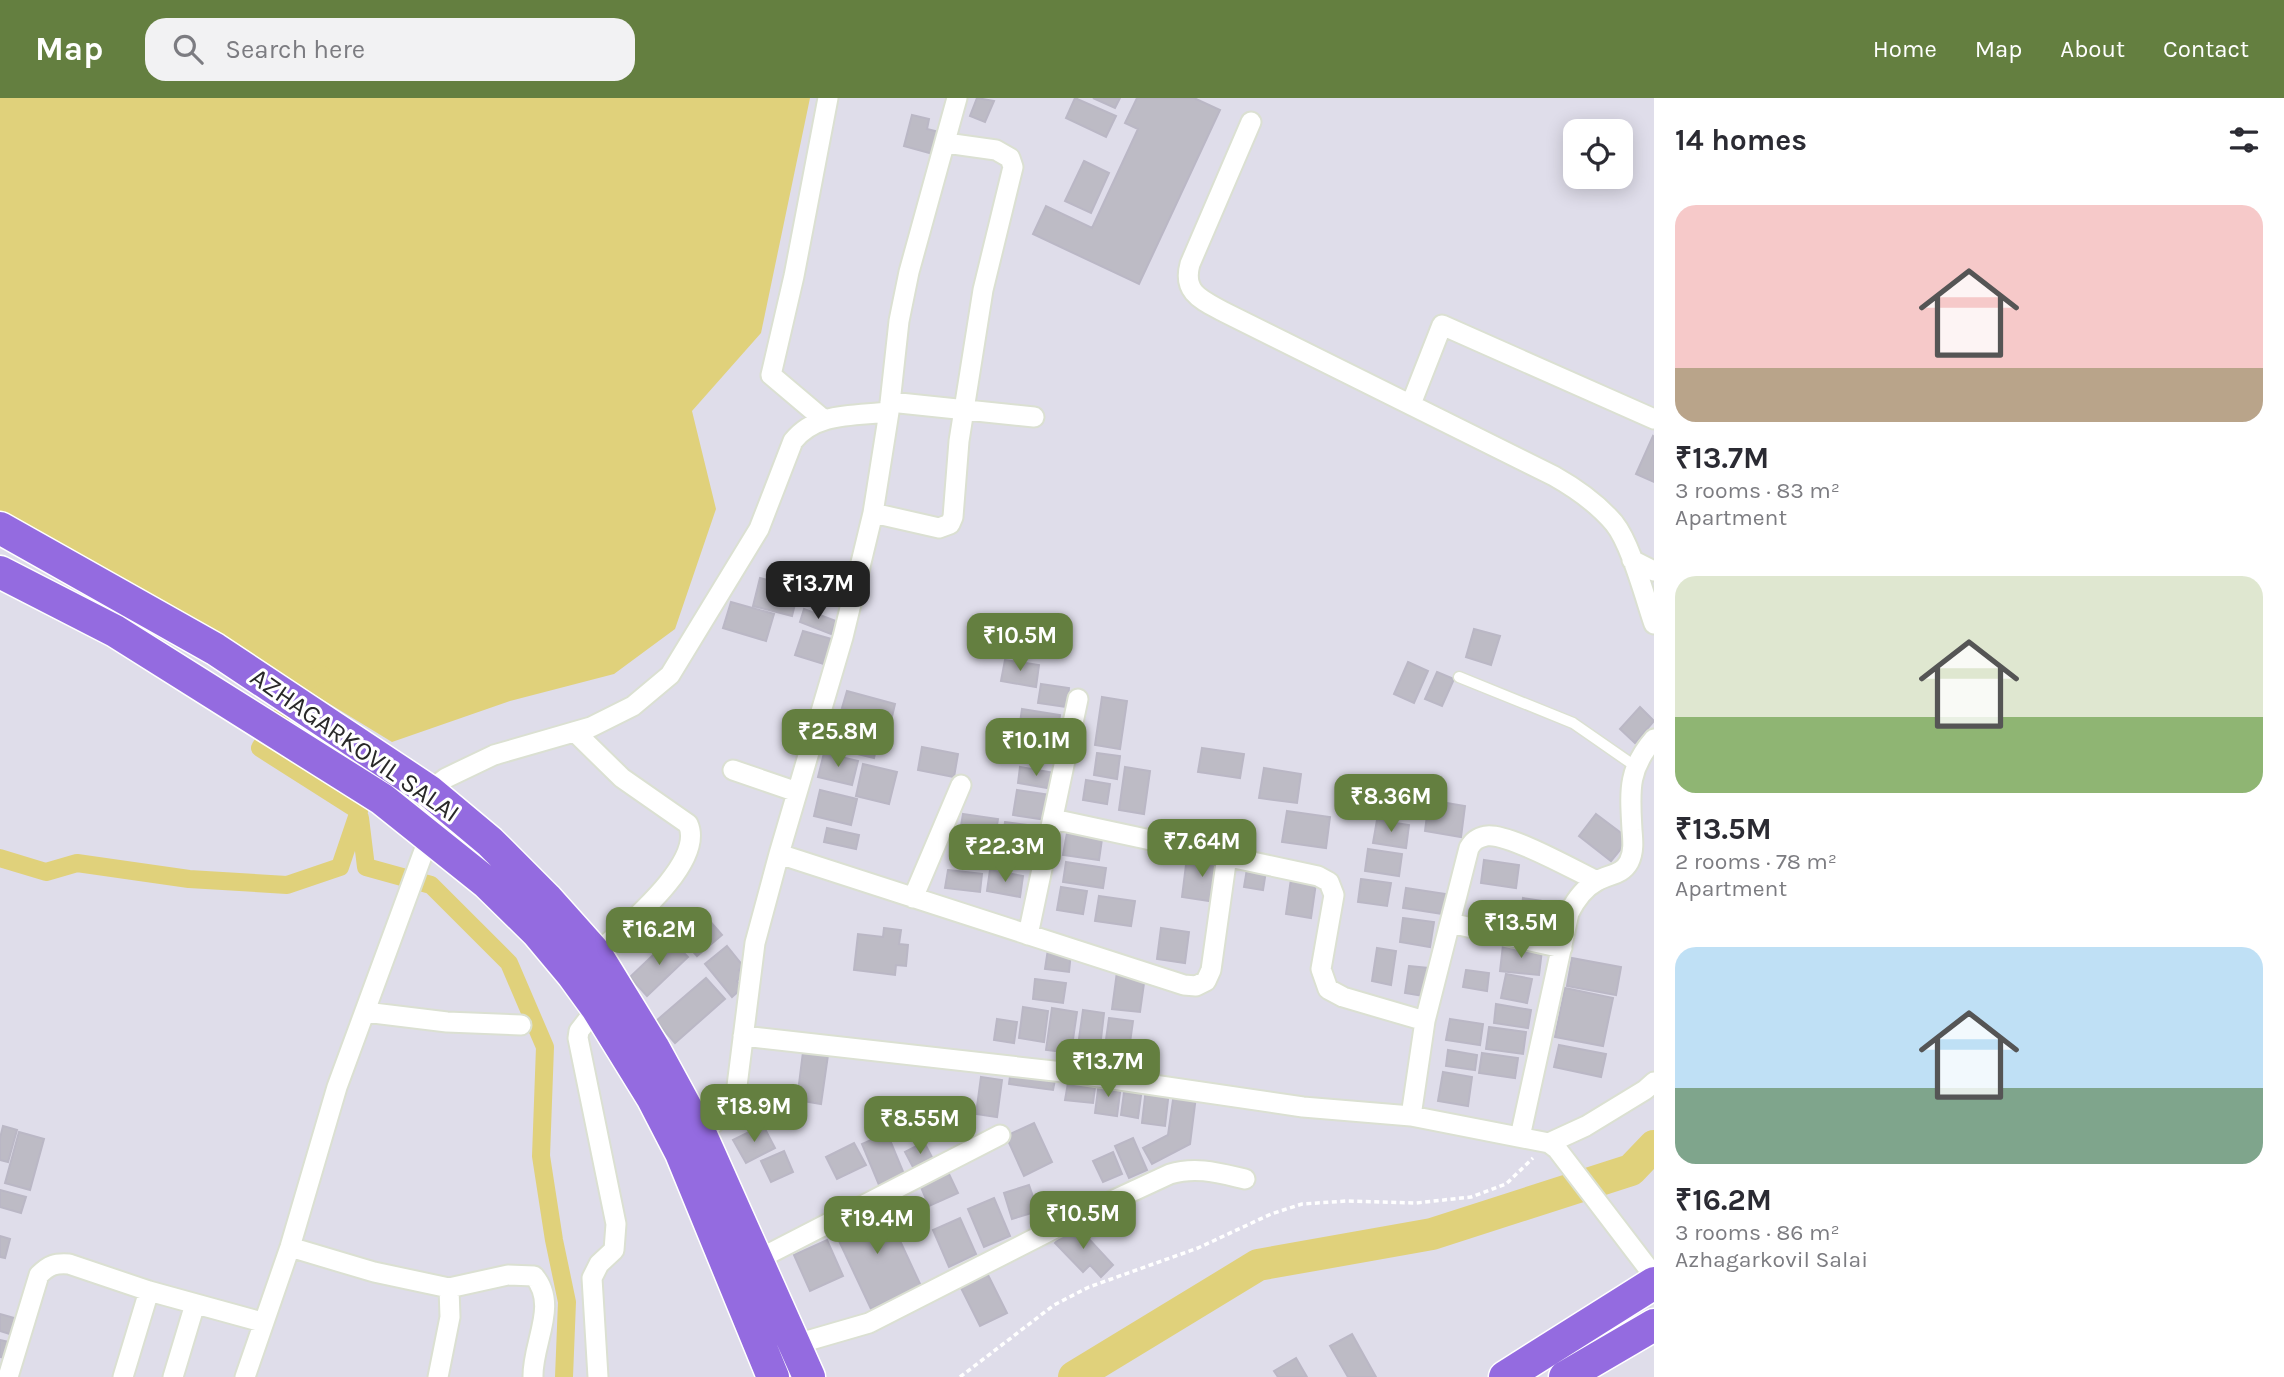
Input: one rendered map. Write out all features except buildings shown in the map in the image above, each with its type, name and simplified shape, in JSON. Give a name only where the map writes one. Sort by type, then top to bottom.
[{"type":"main road","name":"AZHAGARKOVIL SALAI","points":[[0,528],[215,649],[429,791],[490,842],[547,898],[596,954],[653,1047],[691,1144],[773,1377]]},
{"type":"main road","name":"AZHAGARKOVIL SALAI","points":[[0,572],[115,631],[382,799],[424,851],[487,883],[537,932],[597,1008],[652,1097],[691,1144],[757,1259],[809,1377]]},
{"type":"main road","points":[[1506,1377],[1654,1283]]},
{"type":"main road","points":[[1565,1377],[1654,1325]]},
{"type":"street","points":[[823,419],[771,374],[794,276],[828,98]]},
{"type":"street","points":[[691,1144],[727,1111],[737,1086],[755,943],[843,637],[873,513],[890,407],[899,321],[909,272],[957,98]]},
{"type":"street","points":[[1251,122],[1189,264],[1186,275],[1189,288],[1200,299],[1224,312],[1554,476],[1584,494],[1615,525],[1632,560],[1654,624]]},
{"type":"street","points":[[873,513],[939,528],[950,524],[953,517],[956,464],[983,290],[1013,167],[1010,158],[996,150],[946,143]]},
{"type":"street","points":[[1411,404],[1442,325],[1654,419]]},
{"type":"street","points":[[245,1377],[290,1247],[337,1087],[424,851],[429,791],[446,778],[494,755],[591,727],[633,706],[670,676],[759,529],[793,441],[811,424],[823,419],[890,407],[964,409],[1034,417]]},
{"type":"street","points":[[1632,560],[1654,571]]},
{"type":"street","points":[[1028,935],[1077,699]]},
{"type":"street","points":[[575,732],[622,778],[688,824],[692,833],[691,847],[658,896],[596,954]]},
{"type":"street","points":[[1520,1137],[1569,913],[1576,898],[1597,881],[1622,871],[1630,860],[1633,847],[1630,793],[1635,765],[1654,739]]},
{"type":"street","points":[[733,770],[797,792]]},
{"type":"street","points":[[913,898],[961,785]]},
{"type":"street","points":[[1052,819],[1318,876],[1329,882],[1334,895],[1321,969],[1328,989],[1343,997],[1425,1021]]},
{"type":"street","points":[[1411,1116],[1425,1021],[1469,848],[1474,840],[1488,835],[1506,838],[1597,881]]},
{"type":"street","points":[[779,855],[1184,985],[1196,986],[1206,981],[1210,970],[1227,856]]},
{"type":"street","points":[[1450,923],[1562,948]]},
{"type":"street","points":[[597,1008],[579,1031],[578,1038],[616,1224],[614,1250],[599,1264],[592,1278],[598,1377]]},
{"type":"street","points":[[365,1012],[434,1021],[521,1025]]},
{"type":"street","points":[[743,1037],[1072,1073],[1303,1107],[1411,1116],[1520,1137],[1553,1146],[1654,1276]]},
{"type":"street","points":[[1553,1146],[1654,1082]]},
{"type":"street","points":[[757,1259],[1000,1135]]},
{"type":"street","points":[[793,1345],[869,1323],[1075,1218],[1170,1174],[1185,1170],[1205,1170],[1245,1179]]},
{"type":"street","points":[[290,1247],[374,1272],[449,1288],[508,1275],[534,1276],[543,1286],[545,1317],[533,1366],[533,1377]]},
{"type":"street","points":[[8,1377],[39,1275],[48,1266],[57,1263],[262,1322]]},
{"type":"street","points":[[438,1377],[450,1317],[449,1288]]},
{"type":"street","points":[[123,1377],[149,1291]]},
{"type":"street","points":[[173,1377],[195,1304]]},
{"type":"lane","points":[[1459,677],[1573,723],[1635,765]]},
{"type":"path","points":[[960,1377],[1054,1305],[1090,1287],[1198,1248],[1271,1214],[1302,1204],[1416,1203],[1471,1197],[1506,1184],[1553,1146]]},
{"type":"shaded area","points":[[0,98],[810,98],[761,333],[692,411],[716,509],[675,629],[614,674],[510,701],[392,742],[138,587],[0,512]]},
{"type":"waterway","points":[[0,858],[46,872],[77,863],[189,879],[287,885],[340,867],[359,811],[260,748],[300,686],[321,674]]},
{"type":"waterway","points":[[360,818],[366,867],[431,885],[509,963],[545,1047],[541,1156],[567,1302],[564,1377]]},
{"type":"waterway","points":[[1074,1377],[1258,1265],[1432,1234],[1631,1170],[1654,1146]]}]
